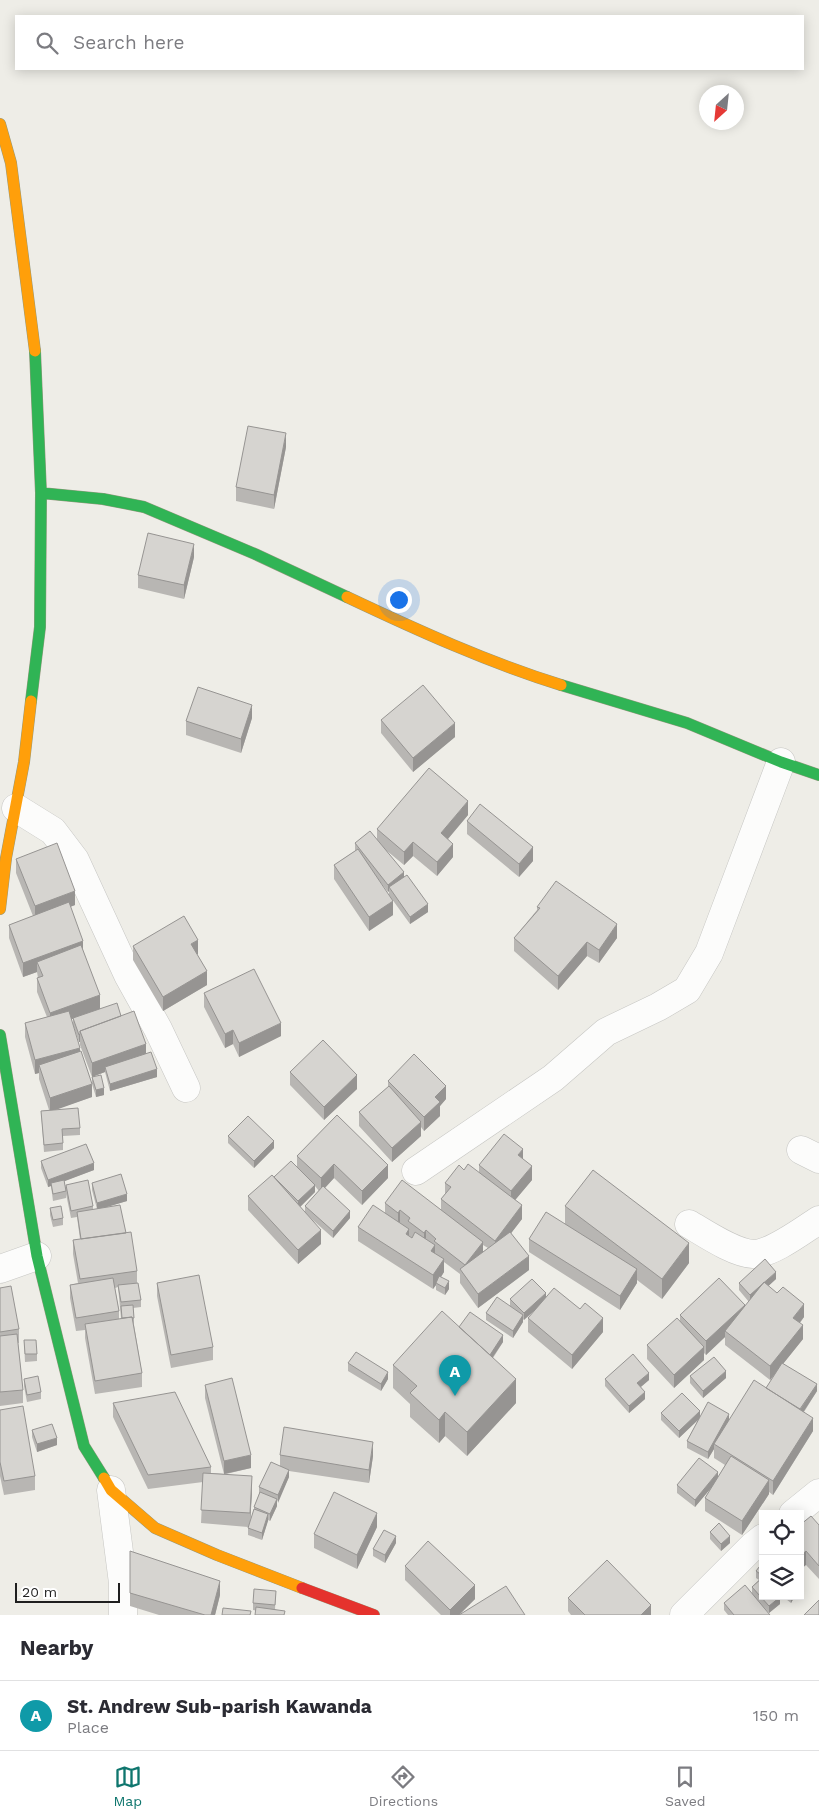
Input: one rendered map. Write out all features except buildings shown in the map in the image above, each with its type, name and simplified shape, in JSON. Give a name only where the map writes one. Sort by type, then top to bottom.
[{"type":"street","points":[[0,124],[11,164],[34,349],[41,493],[40,628],[24,762],[6,858],[0,909]]},
{"type":"street","points":[[41,493],[103,498],[144,507],[255,554],[411,627],[520,672],[687,723],[781,762],[819,775]]},
{"type":"street","points":[[416,1171],[553,1078],[606,1032],[658,1007],[687,990],[709,953],[781,762]]},
{"type":"street","points":[[16,808],[52,831],[74,860],[128,975],[158,1028],[186,1088]]},
{"type":"street","points":[[0,1035],[37,1256],[84,1446],[111,1490],[155,1528],[217,1555],[374,1615]]},
{"type":"street","points":[[689,1224],[740,1252],[754,1254],[768,1251],[819,1220]]},
{"type":"street","points":[[0,1269],[37,1256]]},
{"type":"street","points":[[111,1490],[123,1583],[123,1615]]},
{"type":"street","points":[[798,1510],[819,1492]]},
{"type":"street","points":[[684,1615],[759,1541]]},
{"type":"traffic: fast","points":[[31,701],[40,627],[41,493],[35,351]]},
{"type":"traffic: fast","points":[[41,493],[103,499],[144,507],[255,554],[347,597]]},
{"type":"traffic: fast","points":[[561,685],[687,723],[781,762],[819,775]]},
{"type":"traffic: fast","points":[[0,1035],[37,1256],[84,1446],[104,1478]]},
{"type":"traffic: slow","points":[[0,124],[11,163],[35,351]]},
{"type":"traffic: slow","points":[[347,597],[479,656],[561,685]]},
{"type":"traffic: slow","points":[[0,909],[6,858],[24,762],[31,701]]},
{"type":"traffic: slow","points":[[104,1478],[111,1490],[155,1528],[217,1555],[302,1588]]},
{"type":"traffic: jam","points":[[302,1588],[374,1615]]},
{"type":"place","name":"St. Andrew Sub-parish Kawanda","points":[[455,1396]]}]
